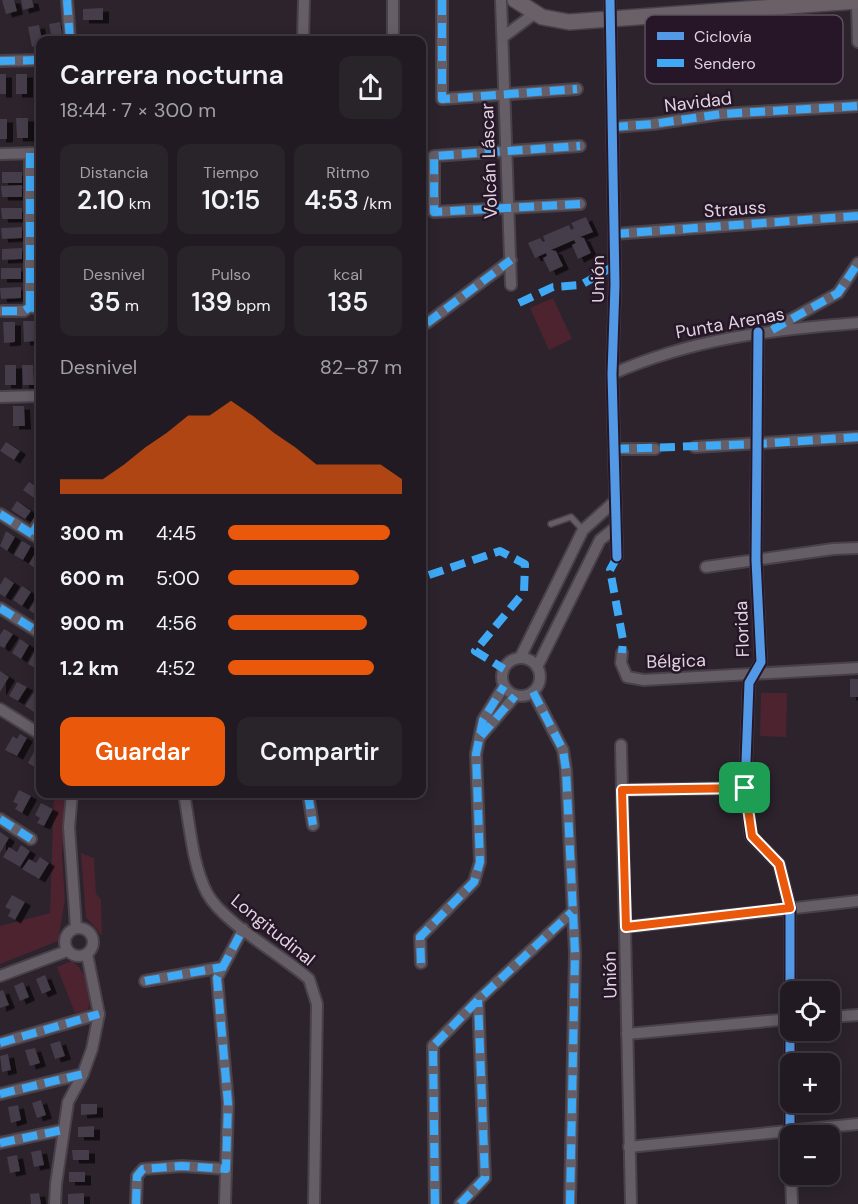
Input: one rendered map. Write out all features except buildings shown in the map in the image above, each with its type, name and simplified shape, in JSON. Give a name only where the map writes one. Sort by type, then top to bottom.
[{"type":"street","points":[[67,0],[70,36]]},
{"type":"street","points":[[303,36],[304,0]]},
{"type":"street","points":[[393,0],[393,36]]},
{"type":"street","points":[[441,0],[442,99],[577,88]]},
{"type":"street","name":"Volcán Láscar","points":[[501,0],[511,285]]},
{"type":"street","points":[[515,0],[534,14],[569,22],[645,16]]},
{"type":"street","name":"Unión","points":[[610,0],[615,285],[612,374],[617,557]]},
{"type":"street","points":[[659,15],[818,2],[857,2],[858,42]]},
{"type":"street","points":[[503,37],[534,14]]},
{"type":"street","points":[[0,60],[36,60]]},
{"type":"street","name":"Navidad","points":[[613,127],[653,124],[720,114],[858,106]]},
{"type":"street","points":[[580,146],[434,156],[434,212],[580,204]]},
{"type":"street","points":[[0,154],[35,153],[35,308],[2,312]]},
{"type":"street","name":"Strauss","points":[[614,234],[858,216]]},
{"type":"street","points":[[428,323],[511,260]]},
{"type":"street","points":[[772,330],[838,292],[858,262]]},
{"type":"street","name":"Punta Arenas","points":[[612,374],[672,350],[758,332],[858,323]]},
{"type":"street","name":"Florida","points":[[758,332],[756,560],[761,662],[749,683],[745,788],[752,836],[779,864],[790,908],[789,981]]},
{"type":"street","points":[[0,397],[36,396]]},
{"type":"street","points":[[694,447],[858,436]]},
{"type":"street","points":[[614,448],[655,449]]},
{"type":"street","points":[[520,658],[583,530],[615,501]]},
{"type":"street","points":[[0,514],[36,535]]},
{"type":"street","points":[[537,667],[600,540],[616,527]]},
{"type":"street","points":[[583,530],[600,540]]},
{"type":"street","points":[[706,567],[858,548]]},
{"type":"street","points":[[559,578],[577,586]]},
{"type":"street","points":[[0,608],[36,630]]},
{"type":"street","name":"Bélgica","points":[[622,653],[621,663],[627,677],[644,680],[858,668]]},
{"type":"street","points":[[525,658],[537,667],[540,673],[539,683],[533,692],[525,696],[515,696],[504,686],[501,675],[505,665],[525,658]]},
{"type":"street","points":[[421,963],[420,937],[474,882],[480,862],[476,754],[483,720],[504,686]]},
{"type":"street","points":[[533,692],[564,750],[575,953],[570,1204]]},
{"type":"street","points":[[481,736],[515,696]]},
{"type":"street","points":[[0,709],[36,732]]},
{"type":"street","name":"Unión","points":[[621,746],[631,1204]]},
{"type":"street","points":[[622,790],[745,788]]},
{"type":"street","points":[[72,798],[69,827],[76,927]]},
{"type":"street","name":"Longitudinal","points":[[185,798],[206,891],[224,913],[309,979],[317,997],[314,1204]]},
{"type":"street","points":[[309,798],[313,825]]},
{"type":"street","points":[[0,819],[31,839]]},
{"type":"street","points":[[626,927],[858,901]]},
{"type":"street","points":[[435,1204],[433,1046],[477,1000],[572,912]]},
{"type":"street","points":[[56,1204],[62,1130],[68,1102],[83,1074],[99,1014],[87,954],[93,945],[91,934],[82,927],[76,927],[65,936],[67,951]]},
{"type":"street","points":[[225,1204],[228,1103],[217,978],[243,929]]},
{"type":"street","points":[[0,976],[67,951],[76,956],[87,954]]},
{"type":"street","points":[[145,981],[198,974],[223,967]]},
{"type":"street","points":[[460,1204],[485,1178],[477,1000]]},
{"type":"street","points":[[0,1043],[99,1014]]},
{"type":"street","points":[[840,1016],[858,1015]]},
{"type":"street","points":[[627,1034],[780,1020]]},
{"type":"street","name":"Florida","points":[[789,1041],[789,1125]]},
{"type":"street","points":[[0,1094],[83,1074]]},
{"type":"street","points":[[840,1126],[858,1124]]},
{"type":"street","points":[[0,1143],[62,1130]]},
{"type":"street","points":[[629,1147],[780,1133]]},
{"type":"street","points":[[136,1204],[137,1176],[143,1169],[182,1166],[225,1169]]},
{"type":"street","points":[[791,1185],[792,1204]]},
{"type":"lane","points":[[551,524],[571,517],[583,530]]},
{"type":"shaded area","points":[[553,298],[572,339],[549,350],[530,308]]},
{"type":"shaded area","points":[[761,693],[787,693],[786,737],[760,736]]},
{"type":"shaded area","points":[[54,798],[67,798],[62,855],[65,900],[58,941],[0,964],[0,926],[50,913]]},
{"type":"shaded area","points":[[81,853],[94,858],[96,894],[101,900],[102,936],[86,917]]},
{"type":"shaded area","points":[[72,961],[85,976],[90,997],[88,1010],[75,1013],[57,967]]},
{"type":"marked path","points":[[67,0],[70,36]]},
{"type":"marked path","points":[[442,0],[442,99],[577,89]]},
{"type":"marked path","points":[[0,61],[36,60]]},
{"type":"marked path","points":[[613,127],[653,124],[721,114],[858,106]]},
{"type":"marked path","points":[[580,146],[434,156],[434,212],[580,204]]},
{"type":"marked path","points":[[30,153],[30,307]]},
{"type":"marked path","points":[[614,234],[858,216]]},
{"type":"marked path","points":[[427,323],[511,260]]},
{"type":"marked path","points":[[772,330],[838,293],[858,263]]},
{"type":"marked path","points":[[519,303],[553,287],[581,285],[614,266]]},
{"type":"marked path","points":[[2,311],[24,311],[30,307],[36,308]]},
{"type":"marked path","points":[[614,449],[758,444],[858,437]]},
{"type":"marked path","points":[[0,514],[36,536]]},
{"type":"marked path","points":[[32,534],[36,528]]},
{"type":"marked path","points":[[429,575],[500,551],[525,564],[524,592],[475,651],[504,669]]},
{"type":"marked path","points":[[617,557],[610,570],[623,640],[622,653]]},
{"type":"marked path","points":[[0,608],[36,630]]},
{"type":"marked path","points":[[421,963],[420,937],[474,882],[480,862],[476,754],[483,720],[504,686]]},
{"type":"marked path","points":[[533,692],[563,750],[566,770],[575,953],[570,1204]]},
{"type":"marked path","points":[[481,736],[515,696]]},
{"type":"marked path","points":[[309,798],[313,825]]},
{"type":"marked path","points":[[0,819],[31,839]]},
{"type":"marked path","points":[[435,1204],[433,1046],[478,1000],[572,912]]},
{"type":"marked path","points":[[136,1204],[137,1176],[143,1169],[182,1166],[226,1169],[228,1103],[217,978],[243,929]]},
{"type":"marked path","points":[[145,981],[223,967]]},
{"type":"marked path","points":[[460,1204],[485,1178],[478,1000]]},
{"type":"marked path","points":[[0,1043],[99,1014]]},
{"type":"marked path","points":[[0,1094],[83,1074]]},
{"type":"marked path","points":[[0,1143],[62,1130]]},
{"type":"cycle path","points":[[610,0],[615,285],[612,374],[617,557]]},
{"type":"cycle path","points":[[758,332],[756,560],[761,662],[749,683],[745,788],[751,836],[779,864],[790,908],[790,1125]]},
{"type":"route","points":[[745,788],[752,836],[779,864],[790,908],[626,927],[622,790],[745,788]]}]
